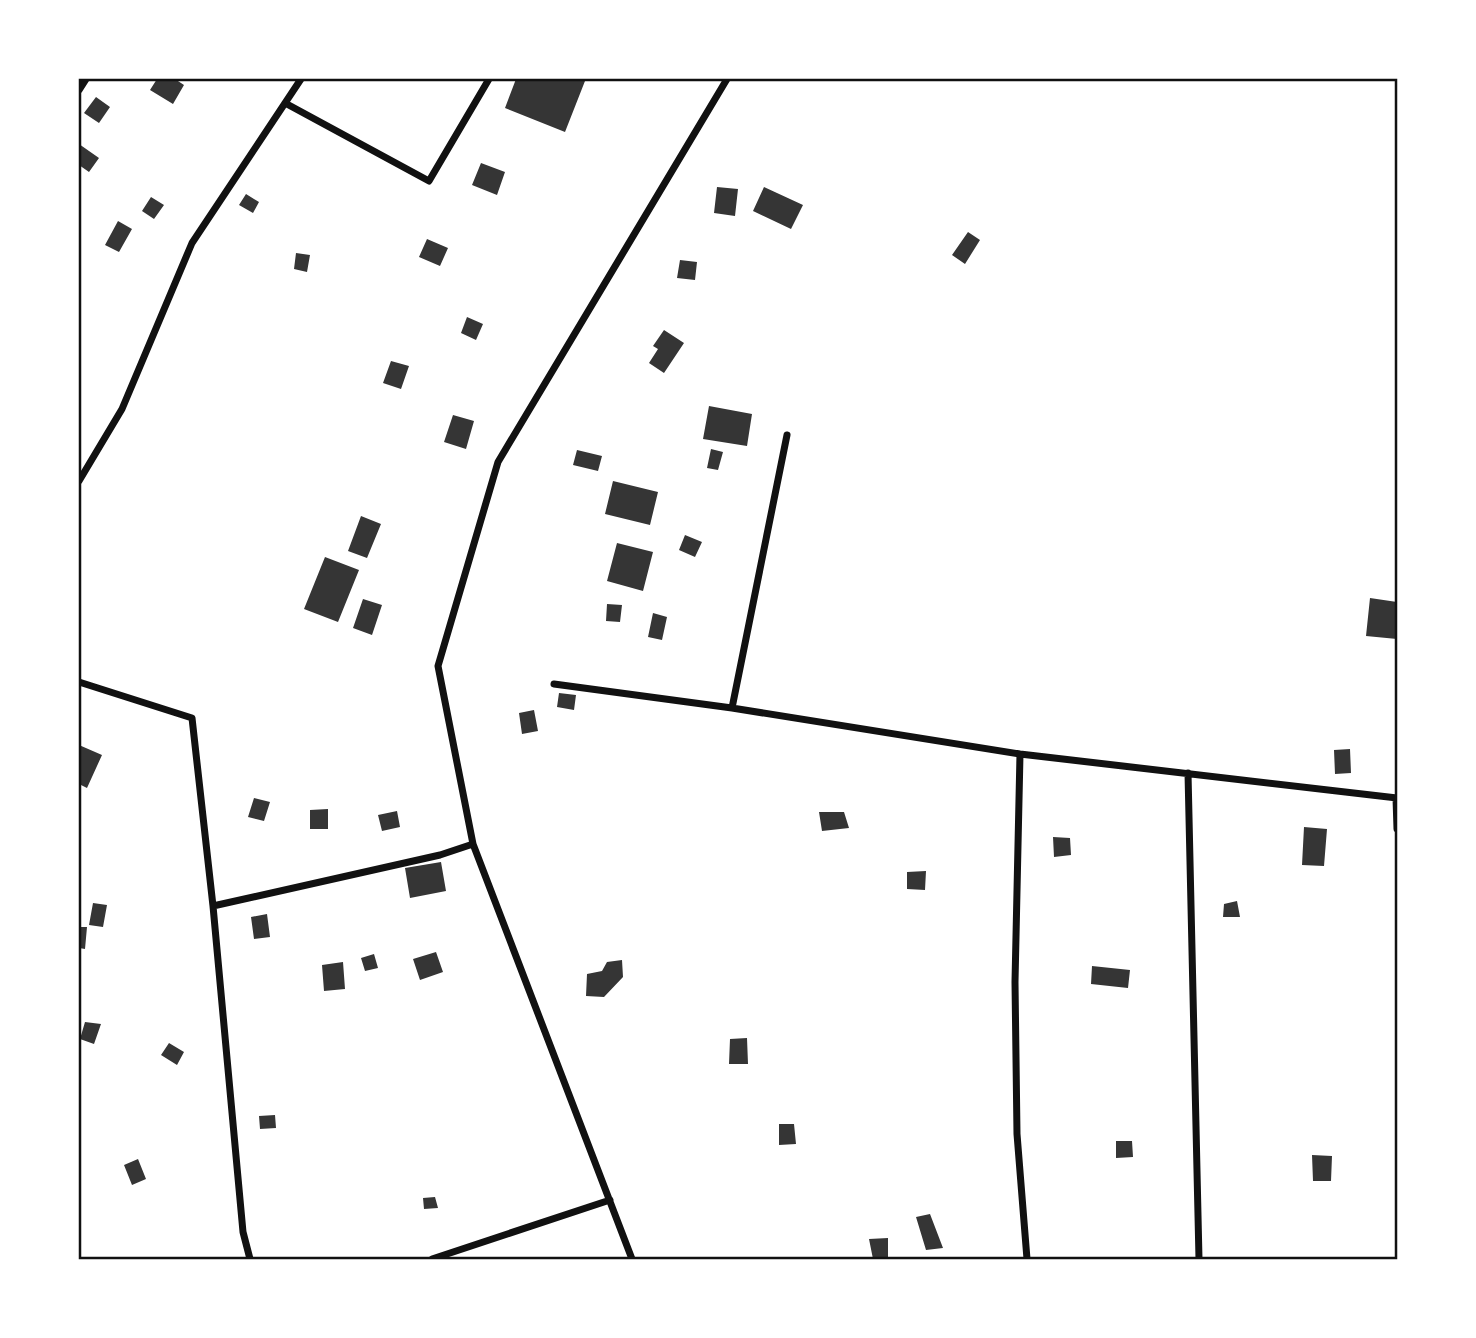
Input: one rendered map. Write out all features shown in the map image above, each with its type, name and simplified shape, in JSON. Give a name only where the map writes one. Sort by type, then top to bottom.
[{"type":"street","points":[[79,90],[86,79]]},
{"type":"street","points":[[79,481],[121,409],[192,243],[301,79]]},
{"type":"street","points":[[285,103],[429,181],[489,79]]},
{"type":"street","points":[[632,1259],[473,844],[438,666],[498,462],[727,79]]},
{"type":"street","points":[[732,708],[786,435]]},
{"type":"street","points":[[79,682],[192,718],[213,906],[243,1232],[250,1259]]},
{"type":"street","points":[[554,684],[732,708],[1020,754],[1396,798],[1397,829]]},
{"type":"street","points":[[1020,754],[1015,982],[1017,1134],[1027,1259]]},
{"type":"street","points":[[1188,773],[1199,1259]]},
{"type":"street","points":[[213,906],[440,855],[473,844]]},
{"type":"street","points":[[432,1259],[610,1200]]},
{"type":"building","points":[[157,79],[175,79],[184,85],[173,104],[150,90]]},
{"type":"building","points":[[516,79],[585,81],[565,132],[505,108]]},
{"type":"building","points":[[96,97],[110,107],[99,123],[84,113]]},
{"type":"building","points":[[79,144],[99,158],[89,172],[79,165]]},
{"type":"building","points":[[481,163],[505,172],[497,195],[472,185]]},
{"type":"building","points":[[717,187],[738,189],[735,216],[714,213]]},
{"type":"building","points":[[764,187],[803,205],[791,229],[753,211]]},
{"type":"building","points":[[246,194],[259,202],[253,213],[239,205]]},
{"type":"building","points":[[151,197],[164,205],[154,219],[142,211]]},
{"type":"building","points":[[118,221],[132,229],[119,252],[105,245]]},
{"type":"building","points":[[968,232],[980,240],[965,264],[952,255]]},
{"type":"building","points":[[427,239],[448,248],[440,266],[419,257]]},
{"type":"building","points":[[296,253],[310,255],[307,272],[294,269]]},
{"type":"building","points":[[680,260],[697,262],[695,280],[677,278]]},
{"type":"building","points":[[467,317],[483,324],[476,340],[461,333]]},
{"type":"building","points":[[664,330],[684,343],[664,373],[649,363],[658,349],[653,346]]},
{"type":"building","points":[[391,361],[409,366],[401,389],[383,383]]},
{"type":"building","points":[[709,406],[752,414],[747,446],[703,439]]},
{"type":"building","points":[[453,415],[474,421],[466,449],[444,442]]},
{"type":"building","points":[[711,449],[723,452],[718,470],[707,468]]},
{"type":"building","points":[[577,450],[602,456],[598,471],[573,465]]},
{"type":"building","points":[[613,481],[658,492],[650,525],[605,514]]},
{"type":"building","points":[[361,516],[381,524],[367,558],[348,551]]},
{"type":"building","points":[[685,535],[702,542],[695,557],[679,550]]},
{"type":"building","points":[[617,543],[653,552],[643,591],[607,581]]},
{"type":"building","points":[[325,557],[359,570],[338,622],[304,609]]},
{"type":"building","points":[[1370,598],[1397,602],[1397,639],[1366,636]]},
{"type":"building","points":[[363,599],[382,605],[372,635],[353,628]]},
{"type":"building","points":[[607,604],[622,605],[620,622],[606,621]]},
{"type":"building","points":[[653,613],[667,617],[662,640],[648,637]]},
{"type":"building","points":[[559,693],[576,695],[574,710],[557,707]]},
{"type":"building","points":[[534,710],[538,731],[522,734],[519,713]]},
{"type":"building","points":[[79,745],[102,755],[87,788],[79,784]]},
{"type":"building","points":[[1350,749],[1351,773],[1335,774],[1334,750]]},
{"type":"building","points":[[254,798],[270,802],[264,821],[248,817]]},
{"type":"building","points":[[328,809],[328,829],[310,829],[310,810]]},
{"type":"building","points":[[397,811],[400,827],[382,831],[378,815]]},
{"type":"building","points":[[819,812],[844,812],[849,828],[822,831]]},
{"type":"building","points":[[1304,827],[1327,829],[1324,866],[1302,865]]},
{"type":"building","points":[[1053,837],[1070,838],[1071,855],[1054,857]]},
{"type":"building","points":[[441,862],[446,891],[410,898],[405,868]]},
{"type":"building","points":[[926,871],[925,890],[907,889],[907,872]]},
{"type":"building","points":[[1237,901],[1240,917],[1223,917],[1224,904]]},
{"type":"building","points":[[93,903],[107,905],[103,927],[89,925]]},
{"type":"building","points":[[267,914],[270,937],[254,939],[251,917]]},
{"type":"building","points":[[79,927],[87,927],[85,949],[79,948]]},
{"type":"building","points":[[436,952],[443,972],[420,980],[413,959]]},
{"type":"building","points":[[374,954],[378,968],[365,971],[361,958]]},
{"type":"building","points":[[622,960],[623,977],[604,997],[586,996],[587,974],[602,971],[607,962]]},
{"type":"building","points":[[343,962],[345,989],[324,991],[322,965]]},
{"type":"building","points":[[1092,966],[1130,970],[1128,988],[1091,984]]},
{"type":"building","points":[[85,1022],[101,1024],[94,1044],[80,1039]]},
{"type":"building","points":[[747,1038],[748,1064],[729,1064],[730,1039]]},
{"type":"building","points":[[169,1043],[184,1052],[177,1065],[161,1055]]},
{"type":"building","points":[[275,1115],[276,1128],[260,1129],[259,1116]]},
{"type":"building","points":[[779,1124],[794,1124],[796,1144],[779,1145]]},
{"type":"building","points":[[1116,1141],[1132,1141],[1133,1157],[1116,1158]]},
{"type":"building","points":[[1312,1155],[1332,1156],[1331,1181],[1313,1181]]},
{"type":"building","points":[[138,1159],[146,1179],[132,1185],[124,1165]]},
{"type":"building","points":[[435,1197],[438,1208],[424,1209],[423,1198]]},
{"type":"building","points":[[930,1214],[943,1248],[926,1250],[916,1217]]},
{"type":"building","points":[[888,1238],[888,1259],[873,1259],[869,1239]]}]
